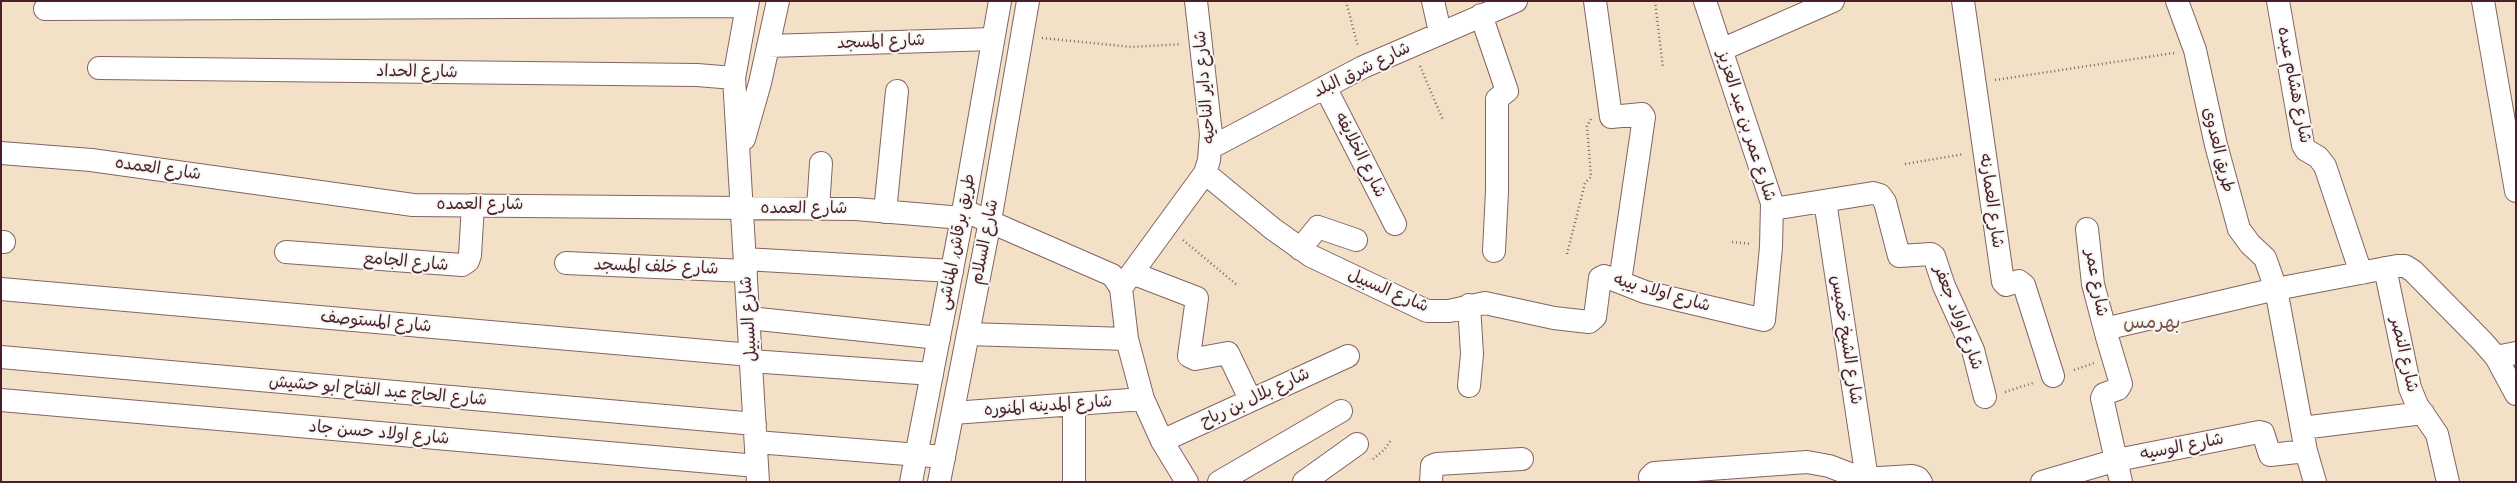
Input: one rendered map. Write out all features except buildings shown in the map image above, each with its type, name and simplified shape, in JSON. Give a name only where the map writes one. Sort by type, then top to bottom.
[{"type":"street","name":"شارع السبيل","points":[[739,156],[768,46],[778,1]]},
{"type":"street","name":"طريق برقاش, المناشى","points":[[911,482],[963,214],[1000,1]]},
{"type":"street","name":"شارع السلام","points":[[939,482],[990,221],[1028,1]]},
{"type":"street","name":"شارع داير الناحيه","points":[[1126,281],[1205,174],[1212,147],[1196,1]]},
{"type":"street","points":[[1434,1],[1440,32]]},
{"type":"street","points":[[1595,1],[1611,117],[1642,114],[1644,117],[1620,282]]},
{"type":"street","name":"شارع عمر بن عبد العزيز","points":[[1705,1],[1773,208],[1766,318],[1761,320]]},
{"type":"street","points":[[1721,50],[1833,1]]},
{"type":"street","name":"شارع العمارنه","points":[[1963,1],[2003,282],[2006,285],[2019,281],[2024,284],[2053,376]]},
{"type":"street","name":"طريق العدوى","points":[[2177,1],[2195,50],[2216,145],[2239,229],[2250,244],[2265,258],[2276,289],[2306,451],[2314,482]]},
{"type":"street","name":"شارع هشام عبده","points":[[2278,1],[2303,145],[2306,150],[2318,157],[2325,166],[2361,273]]},
{"type":"street","points":[[2483,1],[2516,191]]},
{"type":"street","name":"شارع شرق البلد","points":[[1212,147],[1363,67],[1509,2]]},
{"type":"street","name":"شارع السبيل","points":[[747,4],[734,78],[758,474]]},
{"type":"street","points":[[45,9],[747,4]]},
{"type":"street","points":[[1481,15],[1507,91],[1497,99],[1497,191],[1494,251]]},
{"type":"street","name":"شارع المسجد","points":[[768,46],[993,39]]},
{"type":"street","name":"شارع الحداد","points":[[99,68],[681,75],[734,78]]},
{"type":"street","name":"شارع الخلايفه","points":[[1325,87],[1395,224]]},
{"type":"street","points":[[885,212],[897,91]]},
{"type":"street","name":"شارع العمده","points":[[1,153],[91,160],[413,205],[818,209],[963,214],[990,221],[1126,281]]},
{"type":"street","points":[[818,209],[821,163]]},
{"type":"street","name":"شارع السبيل","points":[[1205,174],[1300,248],[1332,267],[1426,311],[1449,311],[1469,305],[1497,304],[1538,315],[1588,323],[1593,321],[1595,315]]},
{"type":"street","name":"شارع اولاد جعفر","points":[[1773,208],[1877,194],[1884,202],[1899,256],[1933,255],[1944,286],[1973,350],[1985,397]]},
{"type":"street","name":"شارع الشيخ خميس","points":[[1825,201],[1867,479]]},
{"type":"street","name":"شارع الجامع","points":[[286,252],[462,266],[468,262],[470,255],[473,205]]},
{"type":"street","points":[[1300,248],[1318,226],[1356,240]]},
{"type":"street","name":"شارع عمر","points":[[2088,228],[2094,284],[2107,337],[2121,382],[2118,389],[2104,394],[2102,398],[2117,460]]},
{"type":"street","name":"شارع خلف المسجد","points":[[566,263],[746,265],[952,271]]},
{"type":"street","points":[[2107,337],[2108,331],[2113,327],[2276,289],[2401,266],[2413,271],[2506,355],[2516,394]]},
{"type":"street","name":"شارع النصر","points":[[2385,268],[2410,388],[2423,413],[2437,434],[2448,482]]},
{"type":"street","name":"شارع اولاد بيبه","points":[[1595,315],[1601,277],[1604,276],[1645,292],[1761,320]]},
{"type":"street","points":[[1187,482],[1162,441],[1143,399],[1127,339],[1126,281],[1197,298],[1189,356],[1195,358],[1228,353],[1250,399]]},
{"type":"street","name":"شارع المستوصف","points":[[1,289],[932,374]]},
{"type":"street","points":[[1469,305],[1472,354],[1469,386]]},
{"type":"street","points":[[749,318],[939,338]]},
{"type":"street","points":[[968,334],[1127,339]]},
{"type":"street","name":"شارع بلال بن رباح","points":[[1162,441],[1250,399],[1348,356]]},
{"type":"street","name":"شارع الحاج عبد الفتاح ابو حشيش","points":[[1,357],[756,433],[916,455],[944,457]]},
{"type":"street","name":"شارع المدينه المنوره","points":[[953,413],[1143,399]]},
{"type":"street","name":"شارع اولاد حسن جاد","points":[[1,400],[758,474]]},
{"type":"street","points":[[1074,404],[1074,482]]},
{"type":"street","points":[[1219,482],[1341,411]]},
{"type":"street","points":[[2302,428],[2423,413]]},
{"type":"street","name":"شارع الوسيه","points":[[2042,482],[2117,460],[2260,432],[2263,434],[2270,455],[2306,451]]},
{"type":"street","points":[[1304,482],[1358,444]]},
{"type":"street","points":[[1431,482],[1432,466],[1437,464],[1522,459]]},
{"type":"street","points":[[2117,460],[2121,482]]},
{"type":"street","points":[[1652,478],[1749,475],[1814,462],[1867,479],[1912,476],[1918,478],[1921,482]]},
{"type":"path","points":[[1346,1],[1363,67]]},
{"type":"path","points":[[1654,1],[1663,68]]},
{"type":"path","points":[[1023,36],[1132,47],[1201,42]]},
{"type":"path","points":[[1412,45],[1443,120]]},
{"type":"path","points":[[1975,83],[2195,50]]},
{"type":"path","points":[[1567,254],[1585,183],[1592,177],[1587,123],[1592,118],[1611,117]]},
{"type":"path","points":[[1905,164],[1984,150]]},
{"type":"path","points":[[1167,226],[1237,285]]},
{"type":"district","name":"بهرمس","points":[[2152,323]]}]
